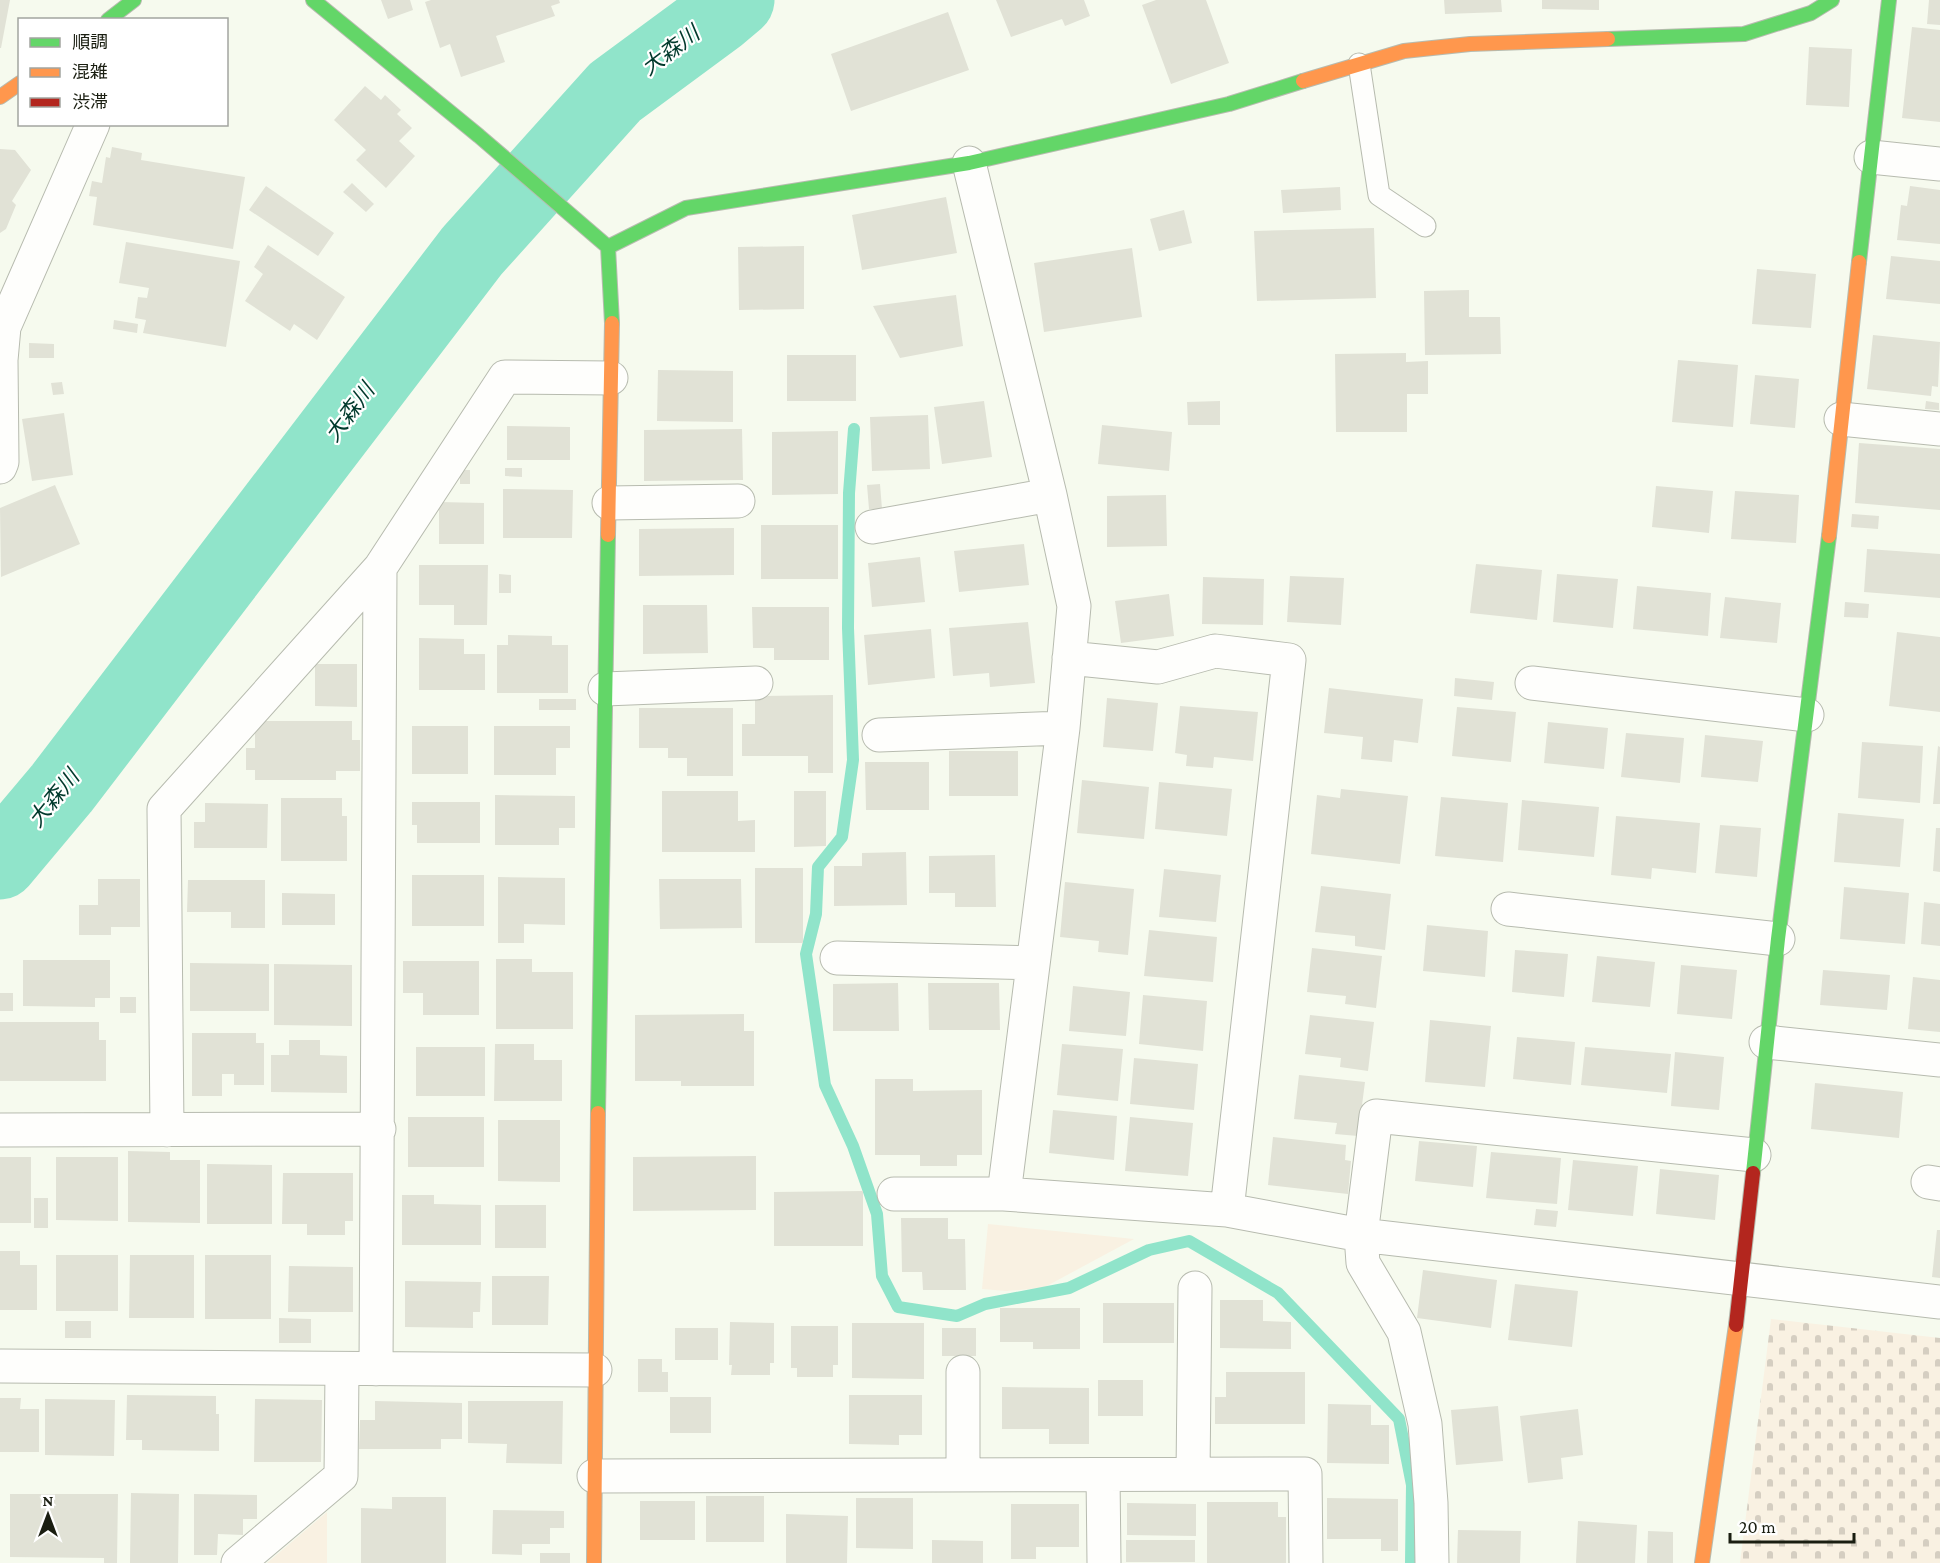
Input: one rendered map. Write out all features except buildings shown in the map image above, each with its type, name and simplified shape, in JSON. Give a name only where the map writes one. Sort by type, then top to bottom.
[{"type":"street","points":[[313,0],[608,247],[612,312],[594,1563]]},
{"type":"street","points":[[608,247],[686,208],[969,164],[1229,104],[1404,51],[1470,44],[1744,34],[1811,13],[1832,0]]},
{"type":"street","points":[[1702,1563],[1742,1279],[1766,1042],[1807,715],[1889,0]]},
{"type":"street","points":[[0,97],[18,84]]},
{"type":"street","points":[[0,467],[3,462],[1,360],[4,327],[92,126]]},
{"type":"street","points":[[1871,157],[1940,164]]},
{"type":"street","points":[[969,164],[1050,495],[1074,606],[1063,728],[1004,1194]]},
{"type":"street","points":[[166,1130],[164,810],[380,568],[505,377],[611,378]]},
{"type":"street","points":[[1841,418],[1940,429]]},
{"type":"street","points":[[872,527],[1050,495]]},
{"type":"street","points":[[609,503],[738,501]]},
{"type":"street","points":[[376,1369],[380,568]]},
{"type":"street","points":[[1069,658],[1158,667],[1215,651],[1289,660],[1227,1210]]},
{"type":"street","points":[[605,689],[756,683]]},
{"type":"street","points":[[1532,683],[1807,715]]},
{"type":"street","points":[[879,735],[1063,728]]},
{"type":"street","points":[[1508,909],[1778,939]]},
{"type":"street","points":[[837,958],[1033,963]]},
{"type":"street","points":[[1766,1042],[1940,1060]]},
{"type":"street","points":[[1432,1563],[1431,1503],[1425,1424],[1404,1332],[1364,1263],[1361,1235],[1376,1116],[1754,1155]]},
{"type":"street","points":[[0,1130],[378,1129]]},
{"type":"street","points":[[894,1194],[1004,1194],[1227,1210],[1361,1235],[1940,1302]]},
{"type":"street","points":[[1193,1474],[1195,1288]]},
{"type":"street","points":[[0,1366],[596,1370]]},
{"type":"street","points":[[238,1563],[341,1476],[342,1369]]},
{"type":"street","points":[[963,1372],[963,1475]]},
{"type":"street","points":[[594,1476],[1305,1474],[1306,1563]]},
{"type":"street","points":[[1103,1475],[1104,1563]]},
{"type":"lane","points":[[1359,64],[1379,195],[1425,226]]},
{"type":"green space","points":[[988,1224],[1134,1239],[1043,1288],[1006,1291],[982,1289]]},
{"type":"green space","points":[[1771,1319],[1940,1338],[1940,1563],[1740,1563]]},
{"type":"green space","points":[[327,1512],[327,1563],[267,1563]]},
{"type":"waterway","name":"大森川","points":[[0,862],[62,788],[472,251],[615,92],[737,0]]},
{"type":"waterway","points":[[854,429],[849,493],[848,628],[853,760],[842,837],[818,867],[816,914],[806,954],[825,1085],[853,1146],[877,1214],[882,1276],[898,1307],[957,1316],[985,1304],[1069,1288],[1149,1250],[1189,1241],[1278,1293],[1399,1419],[1412,1485],[1411,1563]]},
{"type":"traffic: fast","points":[[111,18],[134,0]]},
{"type":"traffic: fast","points":[[313,0],[479,136],[608,247],[612,323]]},
{"type":"traffic: fast","points":[[1608,39],[1744,34],[1811,13],[1832,0]]},
{"type":"traffic: fast","points":[[1859,262],[1889,0]]},
{"type":"traffic: fast","points":[[608,247],[686,208],[969,163],[1229,104],[1303,81]]},
{"type":"traffic: fast","points":[[598,1113],[608,535]]},
{"type":"traffic: fast","points":[[1753,1173],[1778,939],[1829,536]]},
{"type":"traffic: slow","points":[[1303,81],[1404,51],[1470,44],[1608,39]]},
{"type":"traffic: slow","points":[[0,97],[18,84]]},
{"type":"traffic: slow","points":[[1829,536],[1859,262]]},
{"type":"traffic: slow","points":[[608,535],[612,323]]},
{"type":"traffic: slow","points":[[594,1563],[598,1113]]},
{"type":"traffic: slow","points":[[1702,1563],[1736,1325]]},
{"type":"traffic: jam","points":[[1736,1325],[1753,1173]]}]
